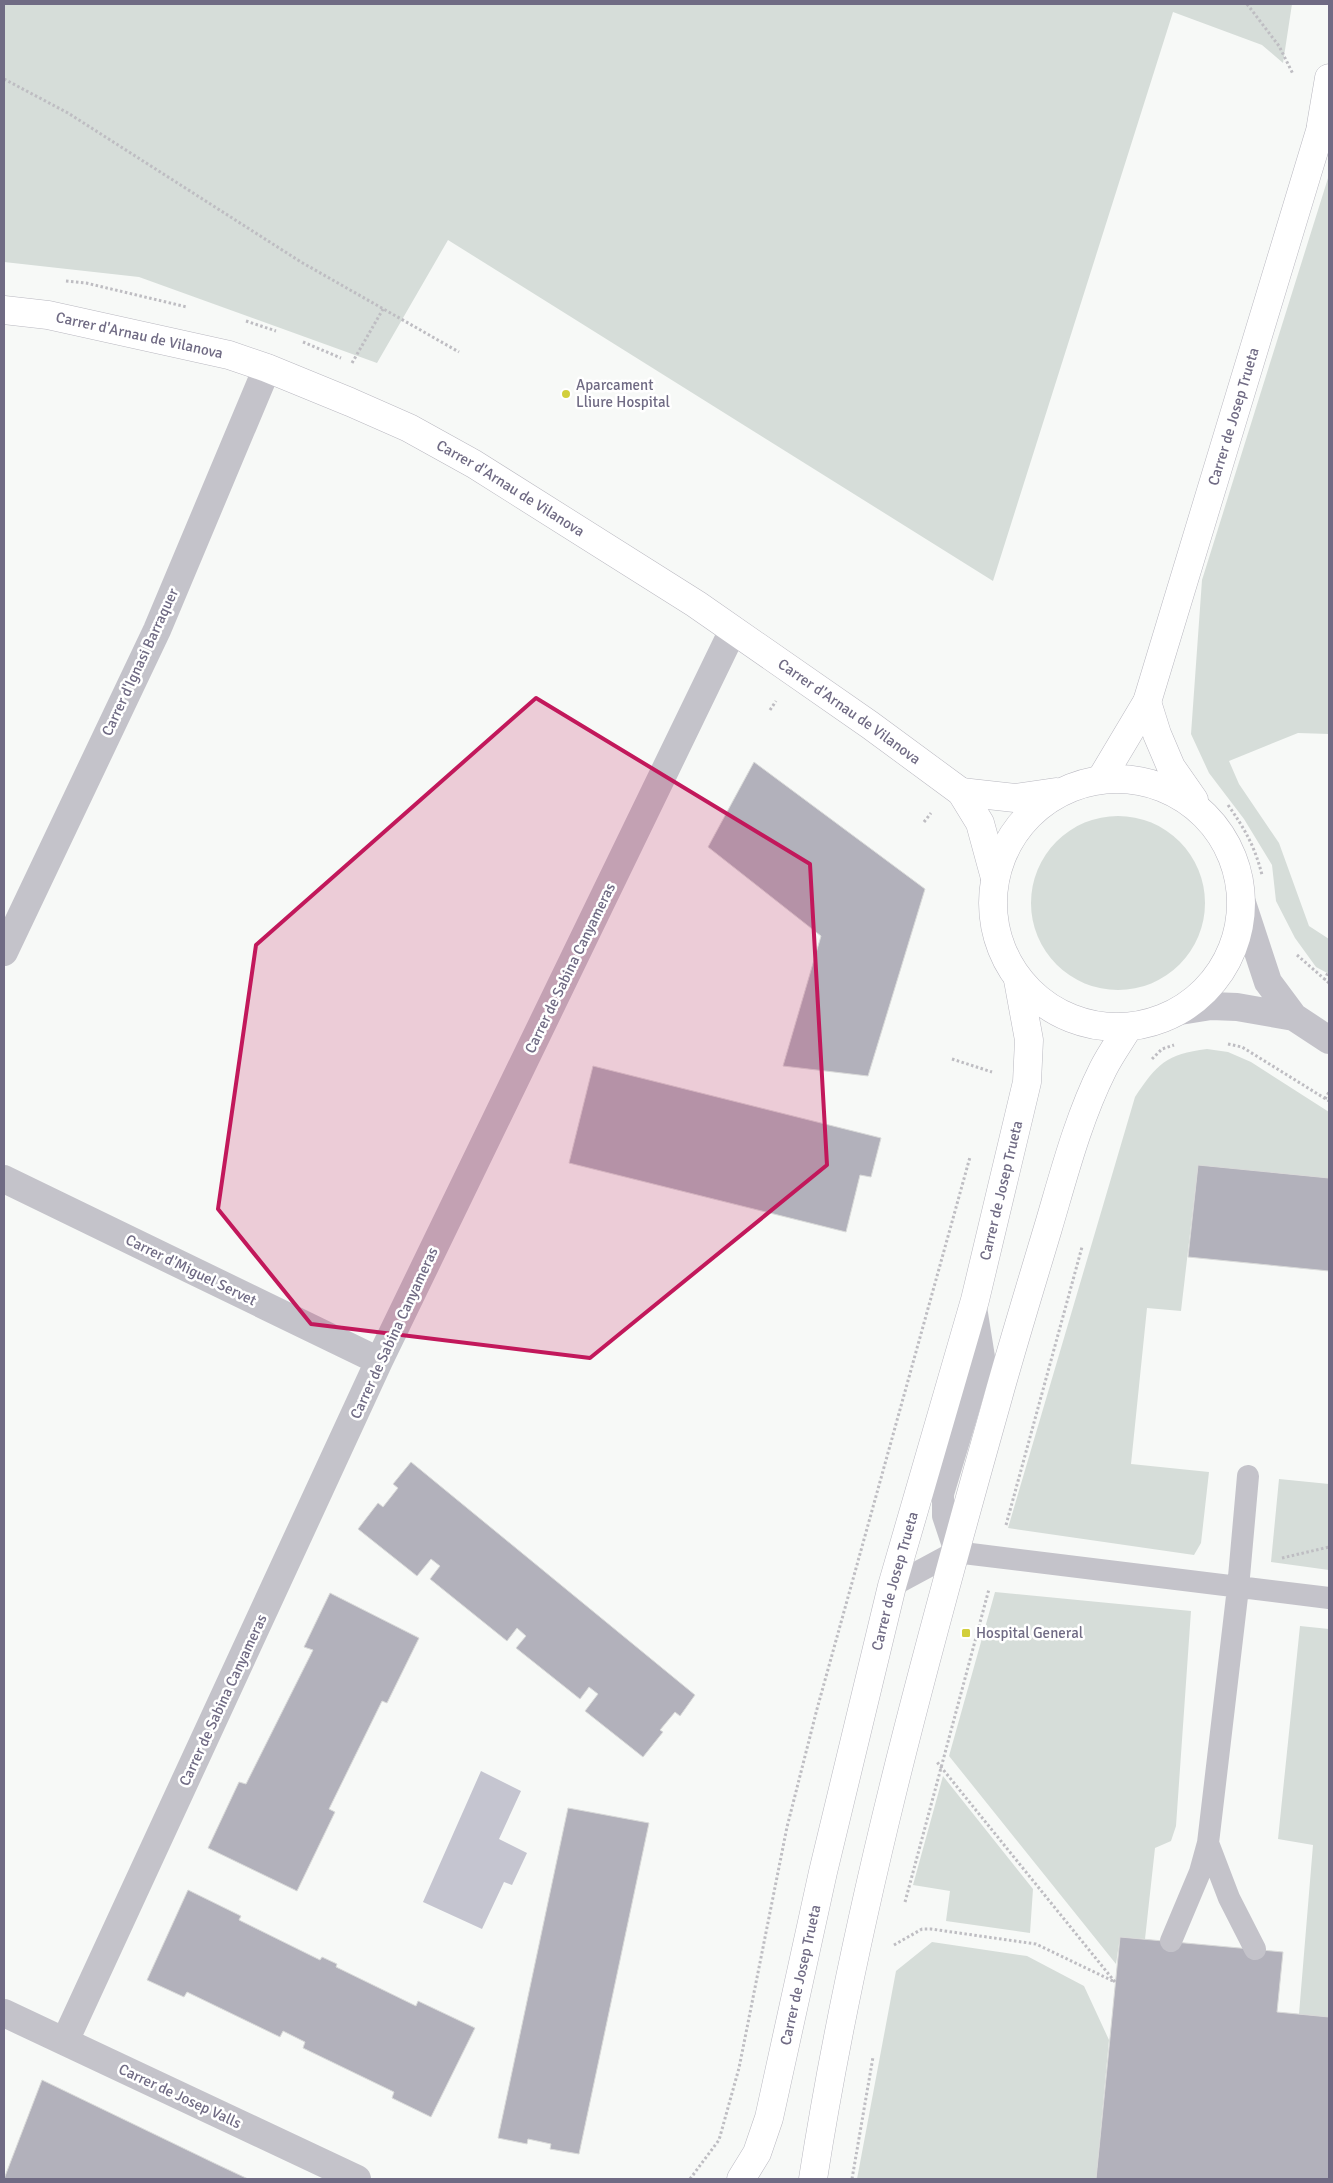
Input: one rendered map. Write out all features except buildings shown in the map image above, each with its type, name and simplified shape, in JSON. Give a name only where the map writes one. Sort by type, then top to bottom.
[{"type":"street","name":"Carrer de Josep Trueta","points":[[1101,779],[1147,702],[1325,119],[1329,78]]},
{"type":"street","name":"Carrer d'Arnau de Vilanova","points":[[4,310],[48,315],[230,355],[267,368],[409,428],[474,464],[696,604],[870,725],[961,792],[980,824],[995,878]]},
{"type":"street","name":"Carrer d'Ignasi Barraquer","points":[[4,952],[157,630],[267,368]]},
{"type":"street","name":"Carrer de Sabina Canyameras","points":[[65,2041],[379,1362],[733,630]]},
{"type":"street","points":[[1147,702],[1157,734],[1171,767],[1199,808],[1222,835],[1230,851],[1237,868],[1242,903],[1268,982],[1294,1017],[1329,1040]]},
{"type":"street","points":[[961,792],[1015,798],[1062,791],[1101,779],[1136,780],[1169,789],[1199,808]]},
{"type":"street","points":[[1062,791],[1031,813],[1008,843],[995,878],[993,914],[1001,949],[1018,980],[1049,1009],[1087,1025],[1128,1028],[1155,1022],[1180,1011],[1211,1006],[1237,1007],[1294,1017]]},
{"type":"street","points":[[1180,1011],[1213,984],[1234,946],[1242,903]]},
{"type":"street","name":"Carrer de Josep Trueta","points":[[741,2179],[757,2153],[769,2118],[823,1872],[892,1586],[975,1300],[1027,1082],[1029,1040],[1018,980]]},
{"type":"street","points":[[813,2179],[824,2110],[852,1966],[909,1726],[954,1552],[1008,1361],[1080,1120],[1104,1067],[1128,1028]]},
{"type":"street","name":"Carrer d'Miguel Servet","points":[[4,1179],[379,1362]]},
{"type":"street","name":"Carrer de Josep Valls","points":[[4,2013],[357,2179]]},
{"type":"lane","points":[[954,1552],[944,1516],[944,1494],[984,1357],[975,1300]]},
{"type":"lane","points":[[1171,1941],[1200,1872],[1208,1844],[1239,1577],[1248,1476]]},
{"type":"lane","points":[[892,1586],[954,1552],[1239,1577],[1329,1598]]},
{"type":"lane","points":[[1208,1844],[1229,1898],[1255,1949]]},
{"type":"path","points":[[1247,4],[1279,46],[1296,82]]},
{"type":"path","points":[[4,79],[68,113],[301,262],[459,352]]},
{"type":"path","points":[[59,280],[86,283],[190,308]]},
{"type":"path","points":[[352,363],[383,309]]},
{"type":"path","points":[[238,319],[280,333]]},
{"type":"path","points":[[297,340],[360,368]]},
{"type":"path","points":[[1324,980],[1329,971]]},
{"type":"path","points":[[1325,1099],[1329,1092]]},
{"type":"path","points":[[1239,1577],[1329,1547]]},
{"type":"path","points":[[852,1966],[922,1929],[931,1929],[1036,1944],[1115,1982],[909,1726]]},
{"type":"highlighted area","points":[[536,698],[810,864],[827,1165],[590,1358],[311,1324],[218,1209],[256,945]]},
{"type":"shaded area","points":[[4,4],[1292,4],[1283,63],[1262,45],[1173,12],[993,581],[448,240],[377,363],[139,277],[4,262]]},
{"type":"shaded area","points":[[1329,175],[1329,734],[1298,733],[1229,761],[1239,784],[1279,843],[1309,926],[1329,939],[1329,974],[1316,967],[1295,938],[1276,901],[1272,865],[1244,819],[1209,773],[1191,734],[1202,580]]},
{"type":"shaded area","points":[[1118,816],[1135,818],[1151,823],[1173,836],[1185,848],[1201,878],[1205,903],[1203,920],[1198,936],[1185,958],[1173,970],[1143,986],[1118,990],[1101,988],[1085,983],[1063,970],[1051,958],[1035,928],[1031,903],[1033,886],[1038,870],[1051,848],[1063,836],[1093,820]]},
{"type":"shaded area","points":[[1207,1049],[1228,1052],[1251,1062],[1329,1112],[1329,1178],[1198,1165],[1181,1311],[1147,1308],[1131,1464],[1209,1472],[1201,1543],[1194,1555],[1008,1528],[1135,1097],[1150,1076],[1164,1063],[1182,1054]]},
{"type":"shaded area","points":[[1279,1479],[1329,1484],[1329,1570],[1271,1562]]},
{"type":"shaded area","points":[[995,1592],[1191,1611],[1176,1826],[1171,1841],[1155,1848],[1145,1939],[1120,1937],[1116,1964],[949,1756]]},
{"type":"shaded area","points":[[1300,1626],[1329,1629],[1329,2017],[1299,2014],[1313,1845],[1278,1839]]},
{"type":"shaded area","points":[[481,1771],[521,1791],[499,1839],[527,1853],[512,1885],[504,1882],[482,1929],[423,1902]]},
{"type":"shaded area","points":[[943,1776],[1033,1889],[1030,1933],[946,1921],[950,1891],[913,1885]]},
{"type":"shaded area","points":[[932,1942],[1027,1956],[1084,1986],[1109,2040],[1096,2179],[857,2179],[896,1971]]},
{"type":"place","name":"Aparcament Lliure Hospital","points":[[566,394]]},
{"type":"place","name":"Hospital General","points":[[966,1633]]}]
